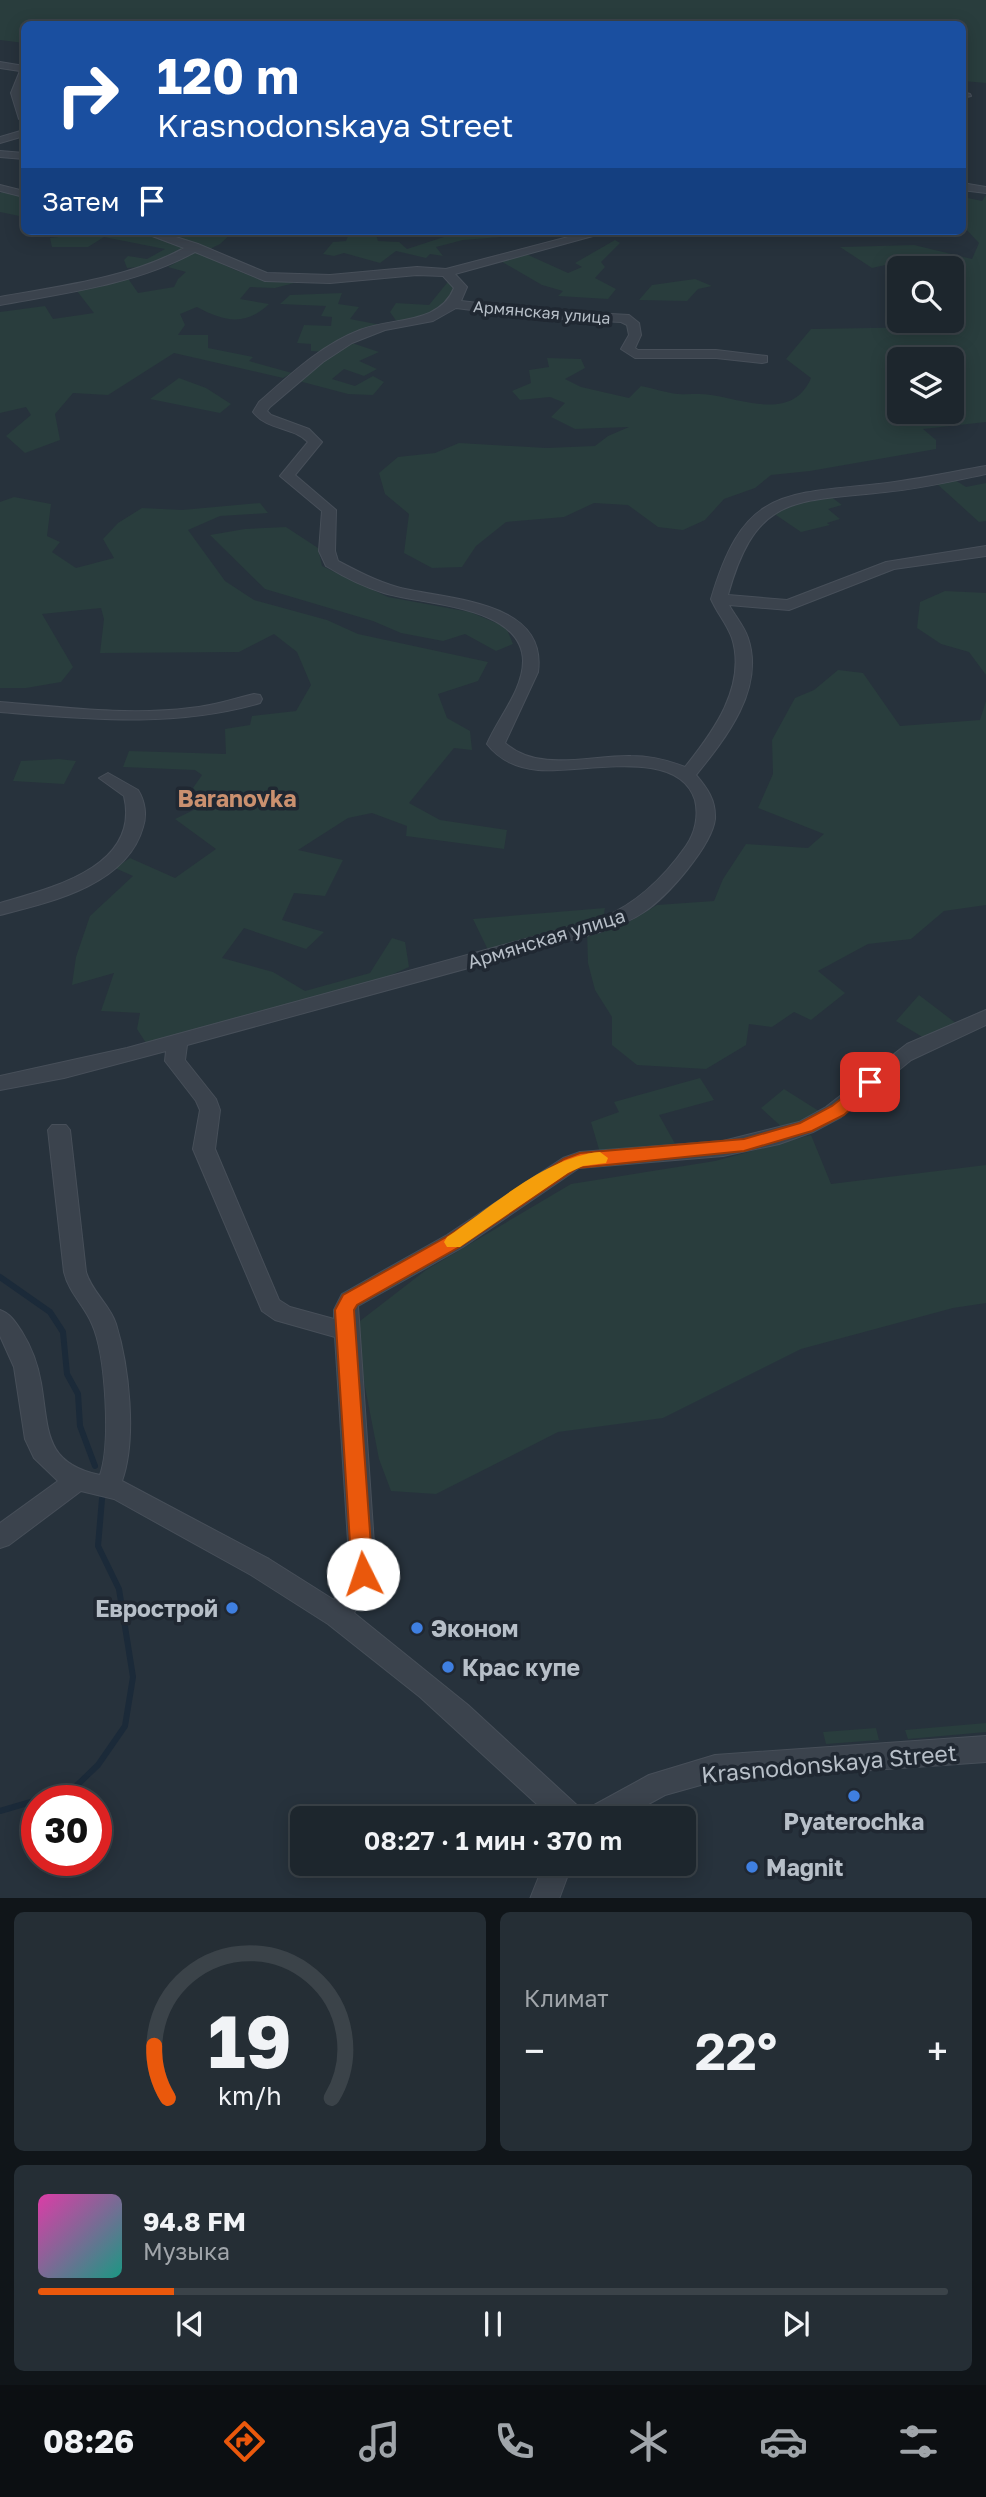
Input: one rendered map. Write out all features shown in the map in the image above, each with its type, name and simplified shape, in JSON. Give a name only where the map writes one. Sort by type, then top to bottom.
[{"type":"street","points":[[0,65],[21,70]]},
{"type":"street","points":[[21,79],[16,93],[21,109]]},
{"type":"street","points":[[0,139],[16,138],[21,135]]},
{"type":"street","points":[[0,154],[21,156]]},
{"type":"street","points":[[966,186],[986,188]]},
{"type":"street","points":[[0,188],[21,193]]},
{"type":"street","points":[[157,235],[194,247],[253,274],[279,280],[330,279],[403,271],[446,274],[590,235]]},
{"type":"street","points":[[0,301],[70,288],[162,265],[194,247]]},
{"type":"street","name":"Армянская улица","points":[[0,1083],[88,1065],[469,963],[625,916],[640,907],[689,856],[701,839],[706,811],[702,794],[688,774],[657,763],[537,764],[500,751],[496,744],[501,729],[518,702],[531,663],[527,642],[520,632],[512,623],[488,612],[390,590],[331,563],[327,551],[329,510],[287,476],[315,442],[310,434],[267,420],[260,412],[264,405],[307,365],[351,340],[382,326],[440,316],[455,304],[461,287],[446,274]]},
{"type":"street","name":"Армянская улица","points":[[455,304],[537,314],[624,318],[633,323],[635,335],[628,349],[635,354],[716,354],[762,359]]},
{"type":"street","points":[[688,774],[713,743],[742,688],[741,641],[719,599],[733,552],[762,515],[782,502],[796,497],[902,486],[986,470]]},
{"type":"street","points":[[719,599],[789,605],[891,565],[986,551]]},
{"type":"street","points":[[0,706],[128,716],[231,707],[254,699]]},
{"type":"street","points":[[0,909],[79,883],[106,868],[126,847],[136,822],[132,794],[108,778]]},
{"type":"street","points":[[338,1617],[363,1574],[345,1310],[350,1300],[455,1241],[571,1163],[744,1145],[806,1127],[838,1110],[905,1054],[937,1035],[986,1017]]},
{"type":"street","points":[[178,1040],[175,1061],[206,1100],[210,1110],[204,1149],[270,1305],[283,1314],[347,1331]]},
{"type":"street","points":[[60,1130],[75,1272],[79,1286],[104,1324],[114,1386],[120,1434],[115,1466],[108,1485]]},
{"type":"street","points":[[0,1319],[12,1333],[27,1368],[33,1431],[40,1449],[70,1476],[108,1485],[282,1580],[338,1617],[476,1727],[558,1806]]},
{"type":"street","points":[[0,1537],[70,1476]]},
{"type":"street","name":"Krasnodonskaya Street","points":[[619,1806],[659,1784],[715,1768],[986,1749]]},
{"type":"street","points":[[544,1898],[553,1876]]},
{"type":"green space","points":[[0,0],[986,0],[986,83],[966,81],[966,21],[21,21],[21,43],[0,40]]},
{"type":"green space","points":[[5,191],[21,196],[21,216],[0,212],[0,193]]},
{"type":"green space","points":[[986,195],[986,422],[923,429],[936,440],[936,449],[810,471],[771,475],[755,488],[724,499],[705,520],[683,530],[658,527],[628,505],[594,503],[564,517],[506,522],[476,546],[462,567],[432,568],[404,553],[409,514],[385,494],[379,473],[398,457],[435,453],[459,443],[546,448],[595,446],[608,436],[629,427],[575,429],[551,417],[565,403],[550,397],[520,400],[512,391],[531,383],[529,370],[549,367],[547,358],[581,359],[585,368],[565,379],[581,387],[629,398],[641,386],[673,393],[707,394],[767,405],[780,404],[793,400],[811,378],[786,359],[811,329],[887,328],[887,333],[964,333],[964,257],[972,259],[979,243],[966,229],[966,198],[982,201]]},
{"type":"green space","points":[[75,235],[152,235],[191,247],[139,267],[127,268],[124,260],[128,256],[147,259],[165,249],[104,237],[88,247],[52,247],[50,238]]},
{"type":"green space","points":[[165,235],[230,235],[208,250]]},
{"type":"green space","points":[[348,235],[376,235],[378,241],[399,242],[407,249],[446,235],[526,235],[463,240],[436,247],[443,256],[430,254],[426,258],[396,251],[380,263],[344,253],[334,256],[323,254],[333,242],[346,241]]},
{"type":"green space","points":[[615,240],[620,243],[601,262],[605,267],[595,278],[616,289],[608,299],[558,296],[563,291],[542,285],[499,260],[526,254],[568,273],[582,267],[575,263]]},
{"type":"green space","points":[[914,245],[960,256],[887,256],[887,265],[872,268],[840,247]]},
{"type":"green space","points":[[196,251],[258,278],[298,282],[275,288],[250,287],[240,299],[269,304],[243,319],[217,316],[197,307],[180,314],[185,325],[178,335],[208,335],[208,348],[253,357],[249,361],[292,373],[283,378],[174,353],[108,395],[73,393],[55,414],[60,440],[25,453],[6,436],[31,415],[26,407],[0,413],[0,312],[45,306],[53,319],[94,313],[77,291],[127,277],[138,293],[174,287],[186,272],[168,267]]},
{"type":"green space","points":[[451,278],[456,286],[452,297],[440,311],[397,322],[390,312],[396,303],[429,305]]},
{"type":"green space","points":[[695,279],[712,286],[698,289],[687,301],[639,300],[652,285]]},
{"type":"green space","points":[[342,293],[338,304],[359,307],[350,319],[381,325],[324,352],[311,351],[311,344],[297,343],[304,325],[331,326],[332,317],[321,316],[326,306],[280,304],[290,295]]},
{"type":"green space","points":[[352,343],[379,352],[359,361],[377,369],[364,376],[344,369],[332,379],[355,386],[373,376],[384,382],[373,395],[348,394],[295,380]]},
{"type":"green space","points":[[179,378],[206,388],[231,404],[220,413],[150,399]]},
{"type":"green space","points":[[955,480],[966,487],[986,483],[986,521],[979,522],[936,483]]},
{"type":"green space","points":[[830,496],[842,505],[828,509],[840,519],[827,523],[830,525],[801,532],[773,513],[783,505]]},
{"type":"green space","points":[[14,497],[51,504],[47,536],[60,542],[52,552],[76,568],[114,558],[103,539],[118,523],[142,508],[182,510],[260,503],[268,513],[220,516],[188,530],[225,581],[254,600],[327,620],[358,634],[488,662],[478,681],[438,694],[447,718],[470,731],[472,750],[454,748],[409,803],[440,820],[507,830],[504,849],[406,836],[407,826],[372,813],[348,818],[298,850],[343,860],[325,896],[294,893],[282,920],[324,932],[306,949],[244,928],[222,958],[273,972],[305,991],[370,973],[392,938],[405,942],[409,967],[380,980],[146,1043],[137,1029],[140,1013],[101,1011],[114,973],[72,985],[76,957],[90,916],[133,876],[115,868],[130,858],[175,878],[216,849],[175,819],[208,803],[193,788],[202,775],[195,770],[123,767],[129,751],[226,754],[225,729],[250,725],[252,716],[296,711],[311,685],[297,652],[274,634],[239,652],[100,653],[104,619],[101,608],[42,614],[73,667],[61,682],[26,688],[0,688],[0,502]]},
{"type":"green space","points":[[286,527],[318,548],[322,566],[388,597],[470,612],[506,627],[513,644],[496,651],[465,634],[443,641],[401,633],[373,621],[265,589],[210,535],[245,529]]},
{"type":"green space","points":[[945,591],[986,593],[986,675],[969,652],[941,644],[917,628],[920,602]]},
{"type":"green space","points":[[838,670],[863,673],[900,726],[980,720],[986,701],[986,905],[944,911],[911,939],[868,944],[818,971],[845,993],[811,1020],[794,1012],[772,1027],[749,1024],[746,1045],[706,1069],[637,1065],[612,1045],[612,1017],[595,990],[588,963],[587,931],[620,927],[657,905],[714,901],[723,879],[746,844],[808,848],[824,834],[758,808],[773,774],[772,740],[795,698],[814,690]]},
{"type":"green space","points":[[21,761],[76,761],[64,784],[13,781]]},
{"type":"green space","points":[[605,908],[603,919],[488,950],[473,919]]},
{"type":"green space","points":[[919,995],[957,1024],[924,1038],[896,1021]]},
{"type":"green space","points":[[700,1078],[714,1100],[659,1115],[678,1149],[601,1156],[591,1122],[619,1112],[614,1102]]},
{"type":"green space","points":[[784,1089],[822,1113],[785,1130],[761,1108]]},
{"type":"green space","points":[[811,1135],[831,1184],[986,1165],[986,1303],[953,1308],[801,1349],[663,1418],[558,1432],[436,1494],[391,1491],[379,1459],[357,1346],[347,1331],[426,1270],[571,1184],[715,1161]]},
{"type":"green space","points":[[986,1723],[986,1732],[908,1739],[905,1730]]},
{"type":"green space","points":[[876,1728],[879,1740],[826,1744],[823,1732]]},
{"type":"waterway","points":[[0,1277],[50,1312],[63,1332],[67,1374],[78,1394],[80,1426],[95,1466]]},
{"type":"waterway","points":[[0,1811],[72,1790],[98,1765],[125,1726],[133,1677],[119,1589],[98,1546],[102,1499]]},
{"type":"slow traffic","points":[[453,1242],[561,1168],[580,1160],[600,1158]]},
{"type":"place","name":"Еврострой","points":[[232,1608]]},
{"type":"place","name":"Эконом","points":[[417,1628]]},
{"type":"place","name":"Крас купе","points":[[448,1667]]},
{"type":"place","name":"Pyaterochka","points":[[854,1796]]},
{"type":"place","name":"Magnit","points":[[752,1867]]},
{"type":"district","name":"Baranovka","points":[[237,798]]},
{"type":"route","points":[[363,1574],[345,1310],[350,1300],[455,1241],[571,1163],[744,1145],[806,1127],[838,1110],[870,1082]]}]
